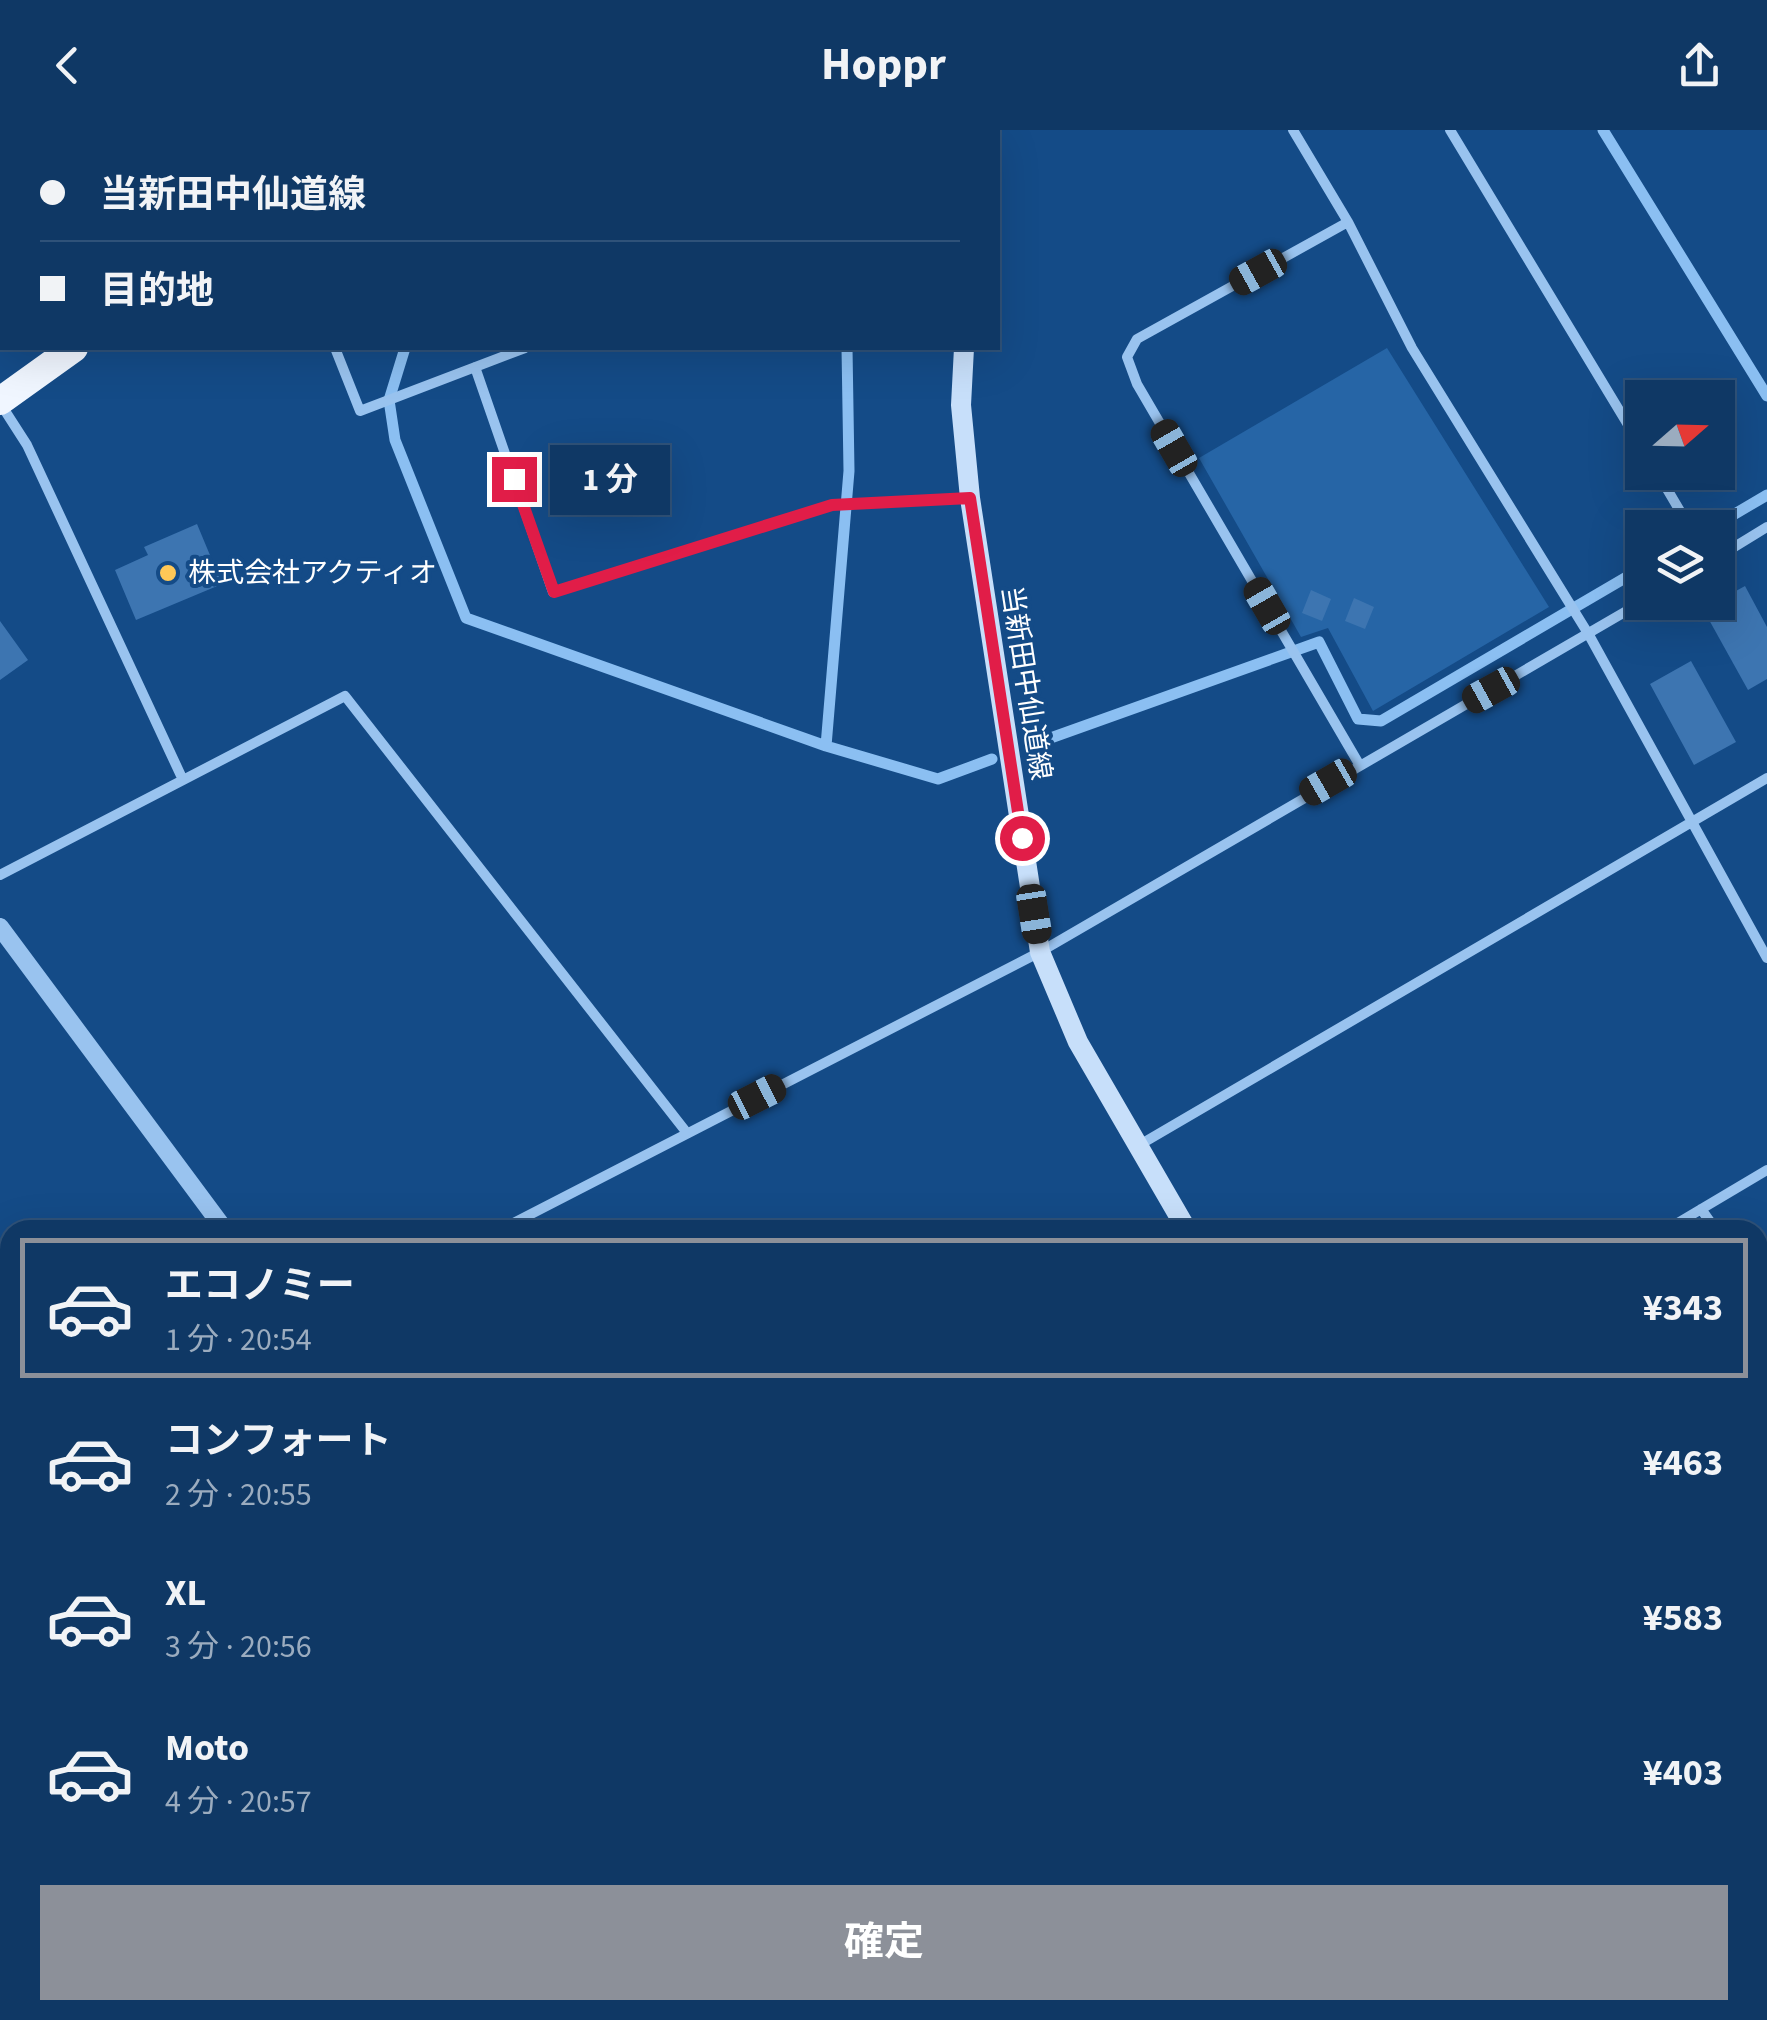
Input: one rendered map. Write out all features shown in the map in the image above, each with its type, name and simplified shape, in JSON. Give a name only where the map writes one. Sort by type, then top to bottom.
[{"type":"highway","points":[[0,402],[71,350]]},
{"type":"main road","name":"当新田中仙道線","points":[[964,350],[961,405],[970,498],[1040,952],[1078,1042],[1181,1220]]},
{"type":"street","points":[[1294,130],[1348,222],[1412,348],[1589,634],[1767,958]]},
{"type":"street","points":[[1450,130],[1625,420]]},
{"type":"street","points":[[1348,222],[1138,339],[1127,357],[1137,384],[1359,764]]},
{"type":"street","points":[[336,350],[360,411],[520,350]]},
{"type":"street","points":[[476,367],[554,592],[832,505],[970,498]]},
{"type":"street","points":[[0,402],[27,445],[183,780]]},
{"type":"street","points":[[1735,547],[1767,527]]},
{"type":"street","points":[[519,1220],[1040,952],[1625,612]]},
{"type":"street","points":[[0,875],[345,696],[686,1133]]},
{"type":"street","points":[[1136,1147],[1767,778]]},
{"type":"street","points":[[0,928],[218,1220]]},
{"type":"street","points":[[1683,1220],[1767,1170]]},
{"type":"street","points":[[1702,1209],[1709,1220]]},
{"type":"shaded area","points":[[1387,348],[1549,607],[1373,711],[1328,628],[1301,637],[1199,458]]},
{"type":"building","points":[[197,524],[222,584],[136,620],[115,570],[148,555],[144,547]]},
{"type":"building","points":[[1745,586],[1767,627],[1767,679],[1748,690],[1709,620],[1735,620],[1735,591]]},
{"type":"building","points":[[1311,590],[1331,599],[1322,621],[1302,613]]},
{"type":"building","points":[[1354,598],[1374,607],[1365,629],[1345,621]]},
{"type":"building","points":[[0,621],[28,660],[0,680]]},
{"type":"building","points":[[1691,661],[1736,742],[1694,765],[1650,684]]},
{"type":"waterway","points":[[1603,130],[1767,396]]},
{"type":"waterway","points":[[404,350],[389,400],[395,440],[466,618],[826,746],[938,779],[992,759]]},
{"type":"waterway","points":[[826,746],[849,471],[847,350]]},
{"type":"waterway","points":[[1735,514],[1767,495]]},
{"type":"waterway","points":[[1031,745],[1319,642],[1358,719],[1381,721],[1625,578]]},
{"type":"place","name":"株式会社アクティオ","points":[[168,573]]},
{"type":"route","points":[[514,479],[554,592],[832,505],[970,498],[1022,838]]}]
